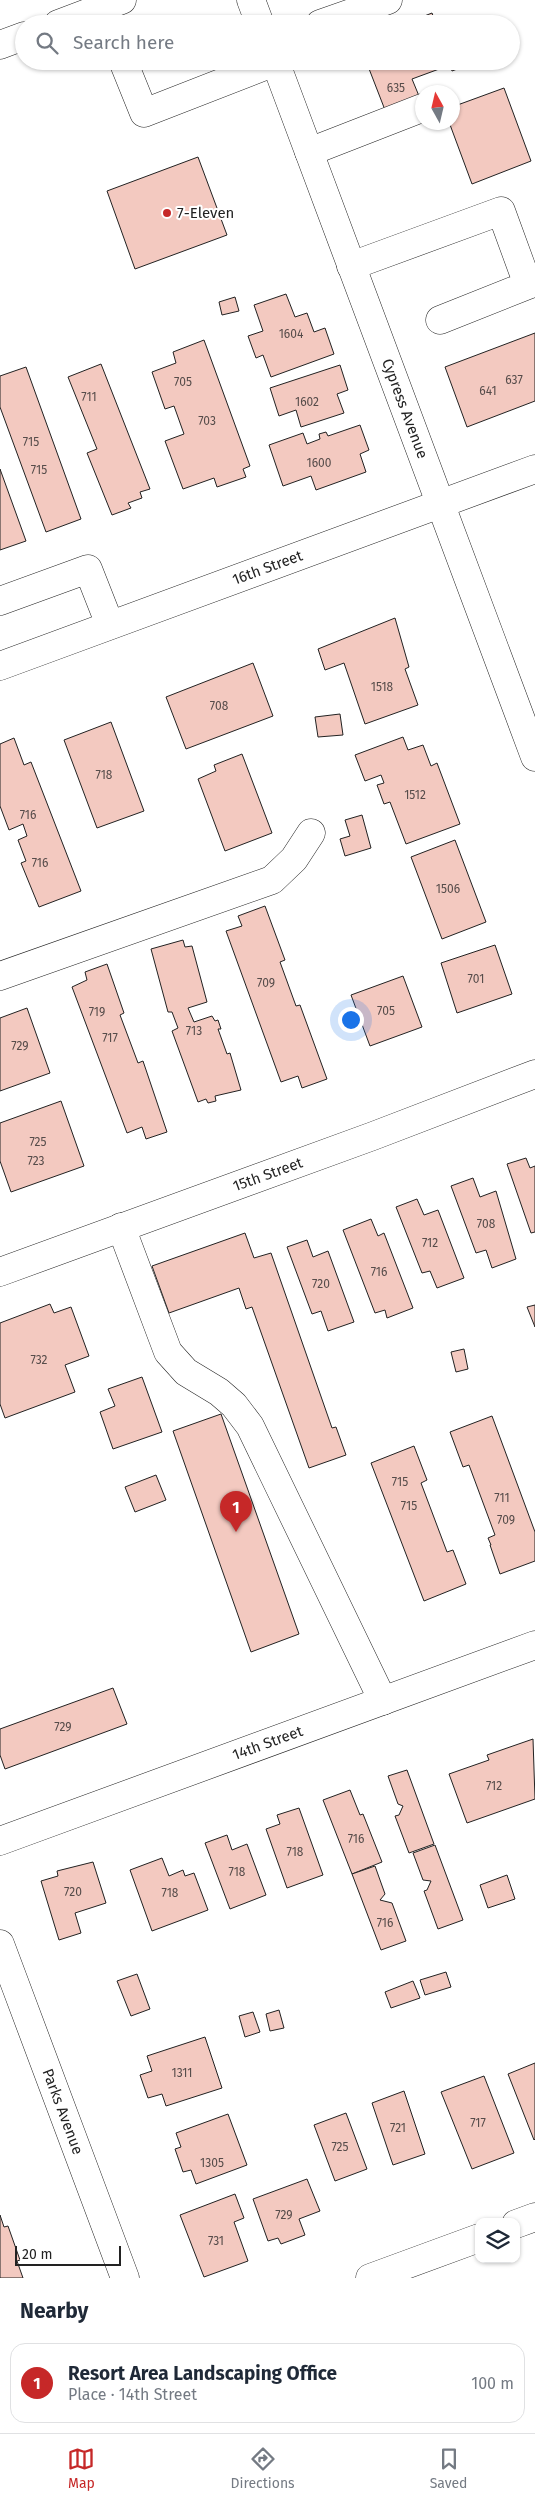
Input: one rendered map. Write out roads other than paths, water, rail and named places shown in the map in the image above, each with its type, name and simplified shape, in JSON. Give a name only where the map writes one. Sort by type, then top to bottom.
[{"type":"street","points":[[251,0],[257,15]]},
{"type":"street","points":[[346,15],[388,0]]},
{"type":"street","points":[[92,15],[111,10]]},
{"type":"street","points":[[0,45],[15,39]]},
{"type":"street","points":[[127,70],[144,114],[255,70]]},
{"type":"street","name":"Cypress Avenue","points":[[278,70],[535,757]]},
{"type":"street","points":[[309,152],[415,111]]},
{"type":"street","points":[[351,266],[501,211],[528,285],[440,320]]},
{"type":"street","name":"16th Street","points":[[0,666],[535,469]]},
{"type":"street","points":[[0,601],[88,569],[110,626]]},
{"type":"street","points":[[0,976],[272,880],[294,859],[311,833]]},
{"type":"street","name":"15th Street","points":[[0,1272],[373,1136],[535,1074]]},
{"type":"street","points":[[120,1227],[168,1352],[186,1372],[220,1392],[234,1405],[250,1426],[383,1702]]},
{"type":"street","name":"14th Street","points":[[0,1841],[535,1645]]},
{"type":"street","name":"Parks Avenue","points":[[0,1944],[125,2278]]},
{"type":"street","points":[[520,2223],[535,2217]]},
{"type":"street","points":[[370,2278],[475,2239]]},
{"type":"place","name":"7-Eleven","points":[[167,213]]},
{"type":"place","name":"Resort Area Landscaping Office","points":[[236,1532]]}]
